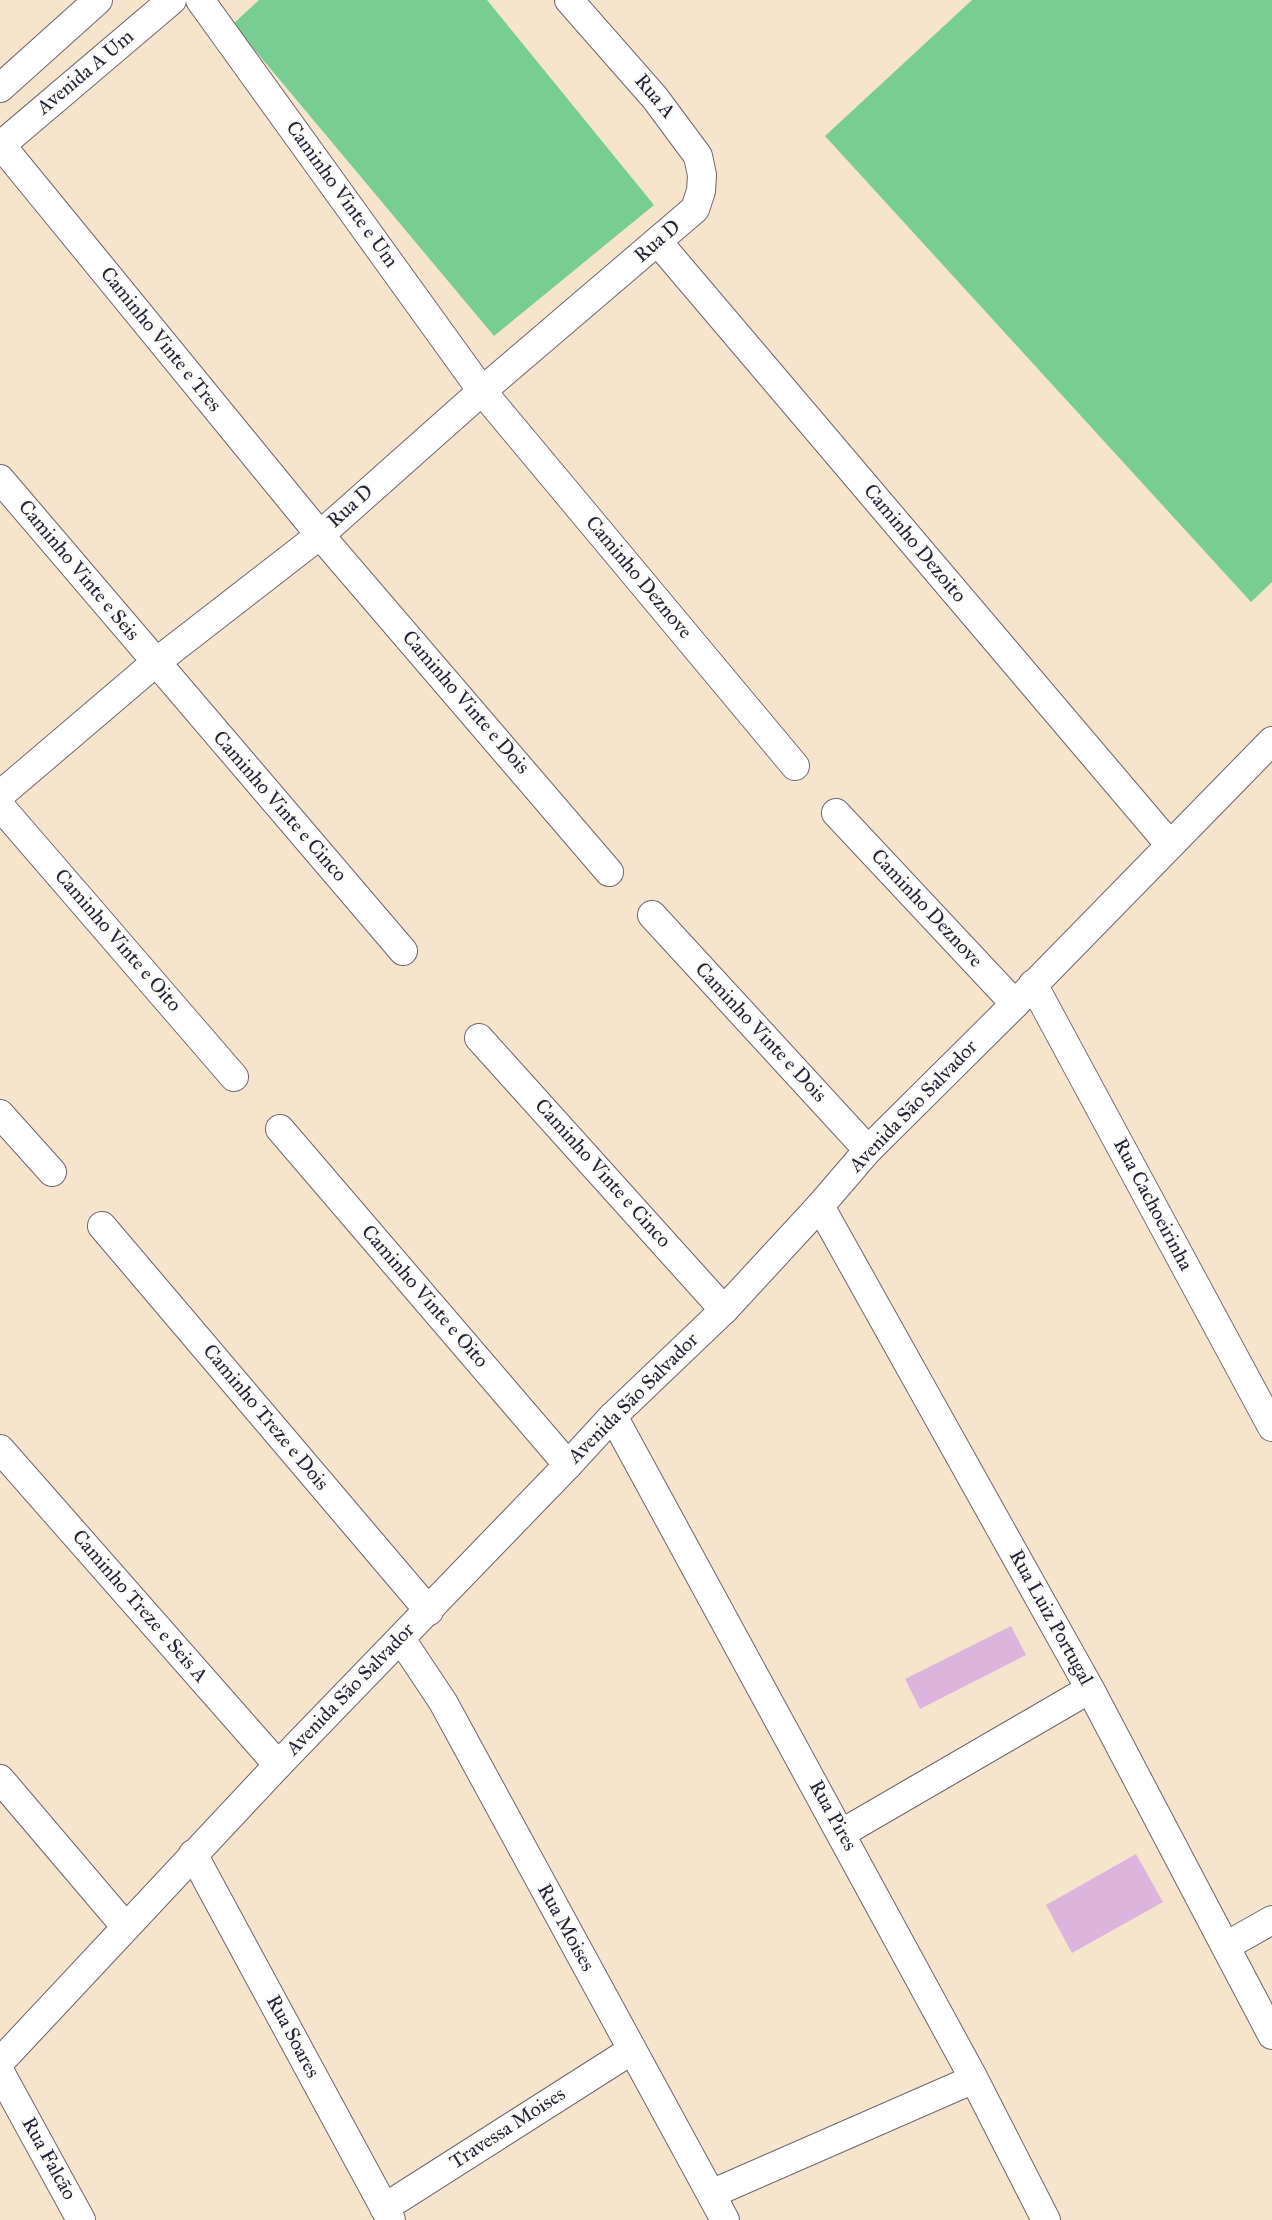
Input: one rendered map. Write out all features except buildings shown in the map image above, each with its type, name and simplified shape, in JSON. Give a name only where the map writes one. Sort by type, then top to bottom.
[{"type":"street","points":[[0,88],[98,0]]},
{"type":"street","name":"Avenida A Um","points":[[0,145],[172,0]]},
{"type":"street","name":"Caminho Vinte e Um","points":[[200,0],[482,390]]},
{"type":"street","name":"Rua A","points":[[569,0],[655,98],[698,156],[702,175],[701,191],[695,209]]},
{"type":"street","name":"Caminho Vinte e Tres","points":[[0,145],[320,535]]},
{"type":"street","name":"Rua D","points":[[0,795],[156,663],[320,535],[482,390],[695,209]]},
{"type":"street","name":"Caminho Dezoito","points":[[658,242],[1170,845]]},
{"type":"street","name":"Caminho Deznove","points":[[482,390],[795,766]]},
{"type":"street","name":"Caminho Vinte e Seis","points":[[0,479],[156,663]]},
{"type":"street","name":"Caminho Vinte e Dois","points":[[320,535],[609,872]]},
{"type":"street","name":"Caminho Vinte e Cinco","points":[[156,663],[404,951]]},
{"type":"street","name":"Avenida São Salvador","points":[[0,2062],[192,1854],[429,1610],[613,1416],[724,1310],[820,1206],[868,1150],[1015,1004],[1272,741]]},
{"type":"street","name":"Caminho Vinte e Oito","points":[[0,806],[234,1077]]},
{"type":"street","name":"Caminho Deznove","points":[[836,813],[1015,1004]]},
{"type":"street","name":"Caminho Vinte e Dois","points":[[652,915],[868,1150]]},
{"type":"street","name":"Rua Cachoeirinha","points":[[1033,984],[1272,1427]]},
{"type":"street","name":"Caminho Vinte e Cinco","points":[[479,1038],[724,1310]]},
{"type":"street","points":[[0,1114],[52,1172]]},
{"type":"street","name":"Caminho Vinte e Oito","points":[[280,1129],[568,1465]]},
{"type":"street","name":"Rua Luiz Portugal","points":[[820,1206],[1090,1689],[1272,2035]]},
{"type":"street","name":"Caminho Treze e Dois","points":[[102,1226],[429,1610]]},
{"type":"street","name":"Rua Pires","points":[[613,1416],[842,1833],[974,2079],[1046,2220]]},
{"type":"street","name":"Caminho Treze e Seis A","points":[[0,1449],[278,1765]]},
{"type":"street","name":"Rua Moises","points":[[401,1639],[442,1702],[725,2220]]},
{"type":"street","points":[[842,1833],[1090,1689]]},
{"type":"street","points":[[0,1778],[125,1926]]},
{"type":"street","name":"Rua Soares","points":[[192,1854],[388,2214]]},
{"type":"street","points":[[1226,1946],[1272,1920]]},
{"type":"street","name":"Travessa Moises","points":[[388,2214],[632,2050]]},
{"type":"street","name":"Rua Falcão","points":[[0,2072],[81,2220]]},
{"type":"street","points":[[711,2194],[974,2079]]},
{"type":"green space","points":[[259,0],[487,0],[654,205],[494,336],[233,24]]},
{"type":"green space","points":[[972,0],[1272,0],[1272,582],[1251,602],[825,136]]}]
